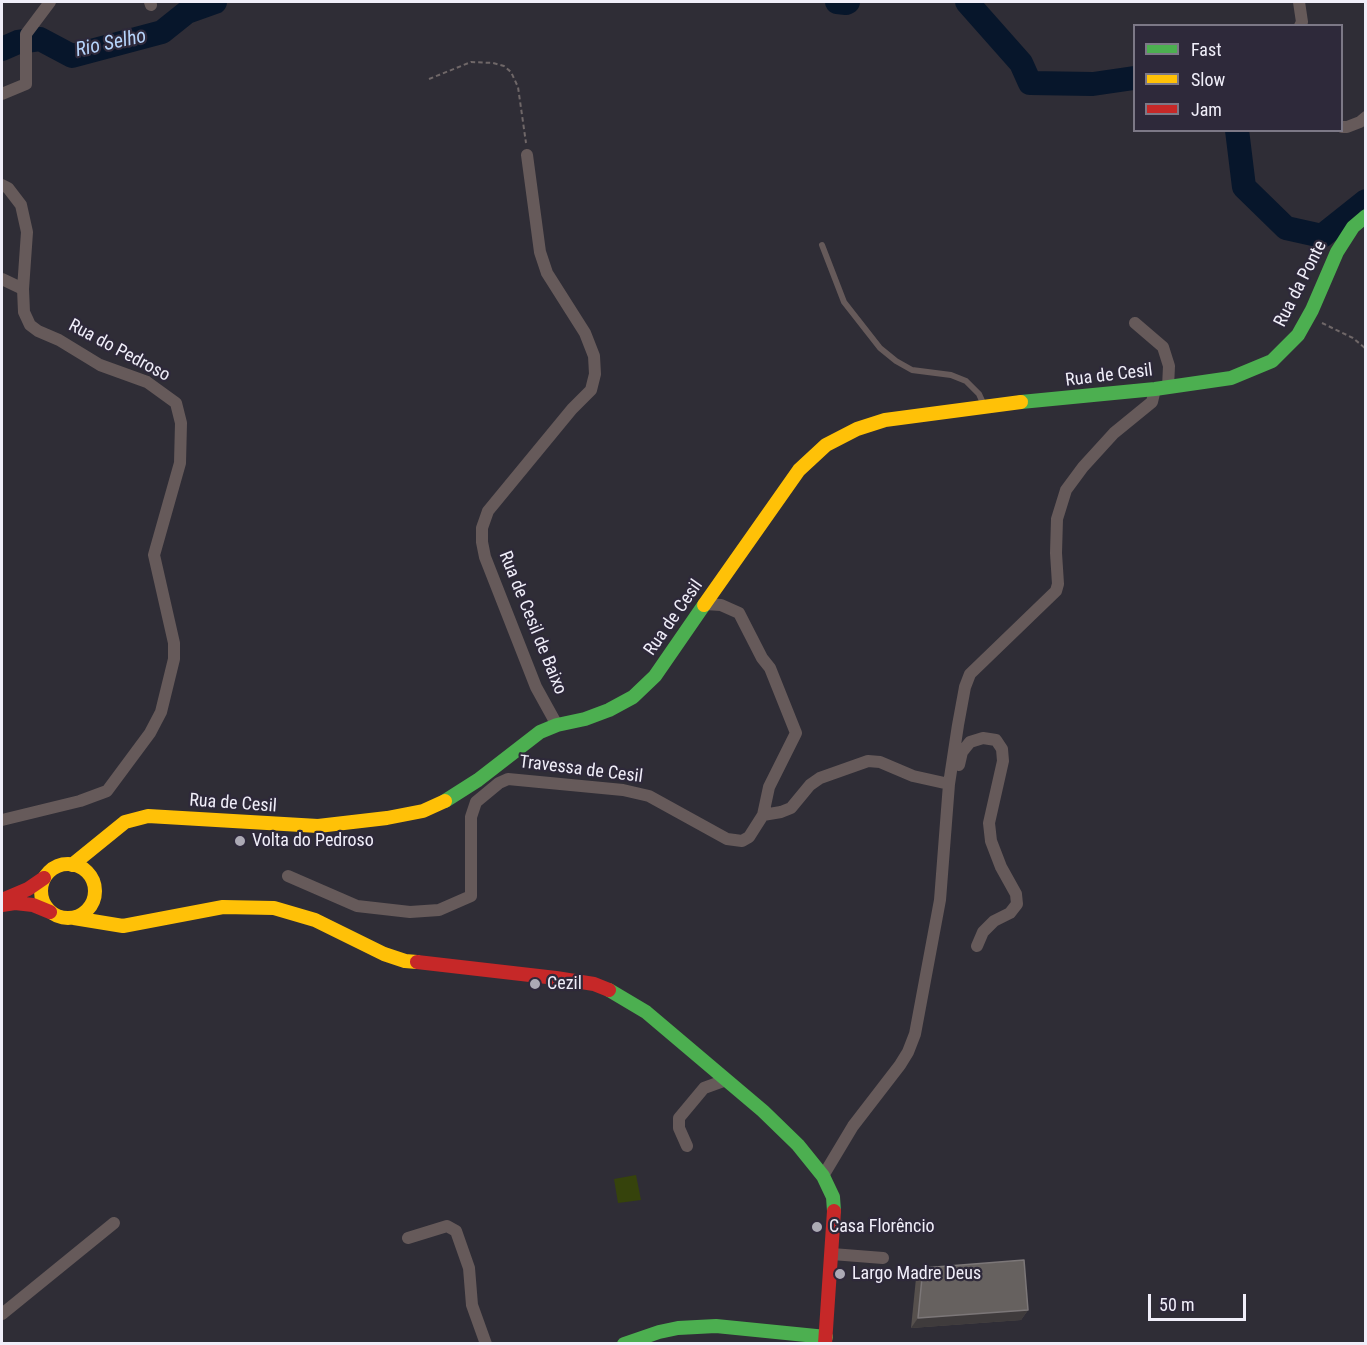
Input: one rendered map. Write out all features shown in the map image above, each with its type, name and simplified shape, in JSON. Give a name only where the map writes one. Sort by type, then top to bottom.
[{"type":"main road","name":"Rua da Ponte","points":[[1231,378],[1272,361],[1298,335],[1336,252],[1353,227],[1365,216]]},
{"type":"main road","name":"Rua de Cesil","points":[[72,865],[125,822],[148,816],[307,826],[387,818],[423,810],[449,799],[540,732],[609,710],[633,697],[656,676],[799,470],[826,445],[857,429],[885,420],[985,406],[1162,388],[1231,378]]},
{"type":"main road","points":[[100,899],[98,864],[115,829]]},
{"type":"main road","points":[[2,903],[28,889],[56,867],[72,865],[87,872],[100,899],[118,917],[136,924]]},
{"type":"main road","points":[[44,878],[41,892],[50,912]]},
{"type":"main road","points":[[74,918],[100,899]]},
{"type":"main road","points":[[2,903],[33,905],[65,918],[123,926],[223,907],[274,908],[315,920],[384,954],[405,961],[594,984],[617,993],[646,1012],[786,1132],[823,1176],[829,1186],[834,1206],[832,1254],[825,1340],[716,1326],[678,1328],[624,1344]]},
{"type":"street","points":[[2,94],[27,84],[26,34],[50,2]]},
{"type":"street","points":[[1299,2],[1301,24]]},
{"type":"street","points":[[1343,127],[1360,122],[1365,117]]},
{"type":"street","name":"Rua de Cesil de Baixo","points":[[527,154],[540,252],[547,273],[585,333],[594,356],[596,374],[591,390],[572,409],[488,511],[482,528],[482,542],[485,557],[536,687],[557,725]]},
{"type":"street","points":[[2,185],[8,188],[21,204],[27,232],[23,289],[2,279]]},
{"type":"street","name":"Rua do Pedroso","points":[[2,820],[80,801],[107,791],[150,733],[161,712],[174,659],[174,643],[154,555],[180,463],[181,423],[176,403],[147,382],[100,365],[59,339],[38,331],[30,324],[24,312],[23,289]]},
{"type":"street","points":[[823,1176],[853,1126],[904,1059],[915,1034],[940,900],[949,784],[965,687],[970,674],[1056,591],[1058,584],[1057,519],[1066,490],[1083,467],[1114,433],[1152,402],[1162,388],[1169,366],[1163,347],[1135,323]]},
{"type":"street","name":"Travessa de Cesil","points":[[508,779],[623,790],[649,796],[727,839],[742,841],[749,837],[763,815],[769,787],[796,733],[770,668],[762,658],[739,613],[721,605],[705,604]]},
{"type":"street","points":[[763,815],[791,808],[810,785],[820,778],[868,761],[880,762],[913,776],[949,784],[955,781],[962,752],[970,742],[982,738],[996,740],[1002,749],[1003,761],[989,823],[991,841],[1001,867],[1016,894],[1017,904],[1010,914],[994,921],[983,932],[977,946]]},
{"type":"street","points":[[288,876],[357,906],[410,912],[440,910],[471,896],[471,817],[476,802],[499,783],[508,779],[500,763]]},
{"type":"street","points":[[687,1146],[679,1128],[679,1118],[704,1088],[726,1080]]},
{"type":"street","points":[[2,1314],[114,1222]]},
{"type":"street","points":[[408,1238],[447,1226],[456,1231],[469,1268],[472,1305],[486,1344]]},
{"type":"street","points":[[832,1254],[883,1258]]},
{"type":"lane","points":[[822,245],[844,302],[880,348],[912,370],[951,375],[966,381],[979,394],[985,406]]},
{"type":"path","points":[[429,79],[471,62],[504,66],[511,72],[518,87],[527,154]]},
{"type":"path","points":[[1308,317],[1353,338],[1365,349]]},
{"type":"green space","points":[[636,1175],[641,1200],[618,1203],[614,1179]]},
{"type":"building","points":[[1024,1260],[1028,1310],[918,1318],[923,1268]]},
{"type":"waterway","name":"Rio Selho","points":[[2,49],[18,42],[40,39],[72,56],[162,32],[187,12],[215,2]]},
{"type":"waterway","name":"Rio Selho","points":[[837,2],[848,2]]},
{"type":"waterway","name":"Rio Selho","points":[[967,2],[1021,63],[1030,83],[1093,84],[1133,78]]},
{"type":"waterway","name":"Rio Selho","points":[[1237,132],[1244,187],[1286,228],[1322,236],[1366,201]]},
{"type":"traffic: fast","points":[[1021,402],[1155,389],[1231,378],[1272,361],[1298,335],[1312,310],[1337,252],[1353,227],[1366,216]]},
{"type":"traffic: fast","points":[[445,801],[478,780],[540,732],[609,710],[633,697],[655,676],[704,605]]},
{"type":"traffic: fast","points":[[609,990],[646,1012],[763,1111],[798,1145],[823,1176],[833,1197],[834,1211]]},
{"type":"traffic: fast","points":[[624,1344],[678,1328],[716,1326],[826,1337]]},
{"type":"traffic: slow","points":[[704,605],[799,470],[826,445],[857,429],[885,420],[1021,402]]},
{"type":"traffic: slow","points":[[72,865],[125,822],[148,816],[318,826],[387,818],[423,811],[445,801]]},
{"type":"traffic: slow","points":[[68,864],[78,866],[87,872],[93,881],[95,891],[93,901],[87,910],[78,916],[68,918],[58,916],[49,910],[43,901],[41,891],[43,881],[49,872],[58,866],[68,864]]},
{"type":"traffic: slow","points":[[74,918],[123,926],[223,907],[274,908],[315,920],[384,954],[405,961],[417,962]]},
{"type":"traffic: jam","points":[[2,900],[28,889],[44,878]]},
{"type":"traffic: jam","points":[[2,905],[15,903],[33,905],[50,912]]},
{"type":"traffic: jam","points":[[417,962],[556,978],[594,984],[609,990]]},
{"type":"traffic: jam","points":[[825,1344],[834,1211]]},
{"type":"place","name":"Volta do Pedroso","points":[[240,841]]},
{"type":"place","name":"Cezil","points":[[535,984]]},
{"type":"place","name":"Casa Florêncio","points":[[817,1227]]},
{"type":"place","name":"Largo Madre Deus","points":[[840,1274]]}]
